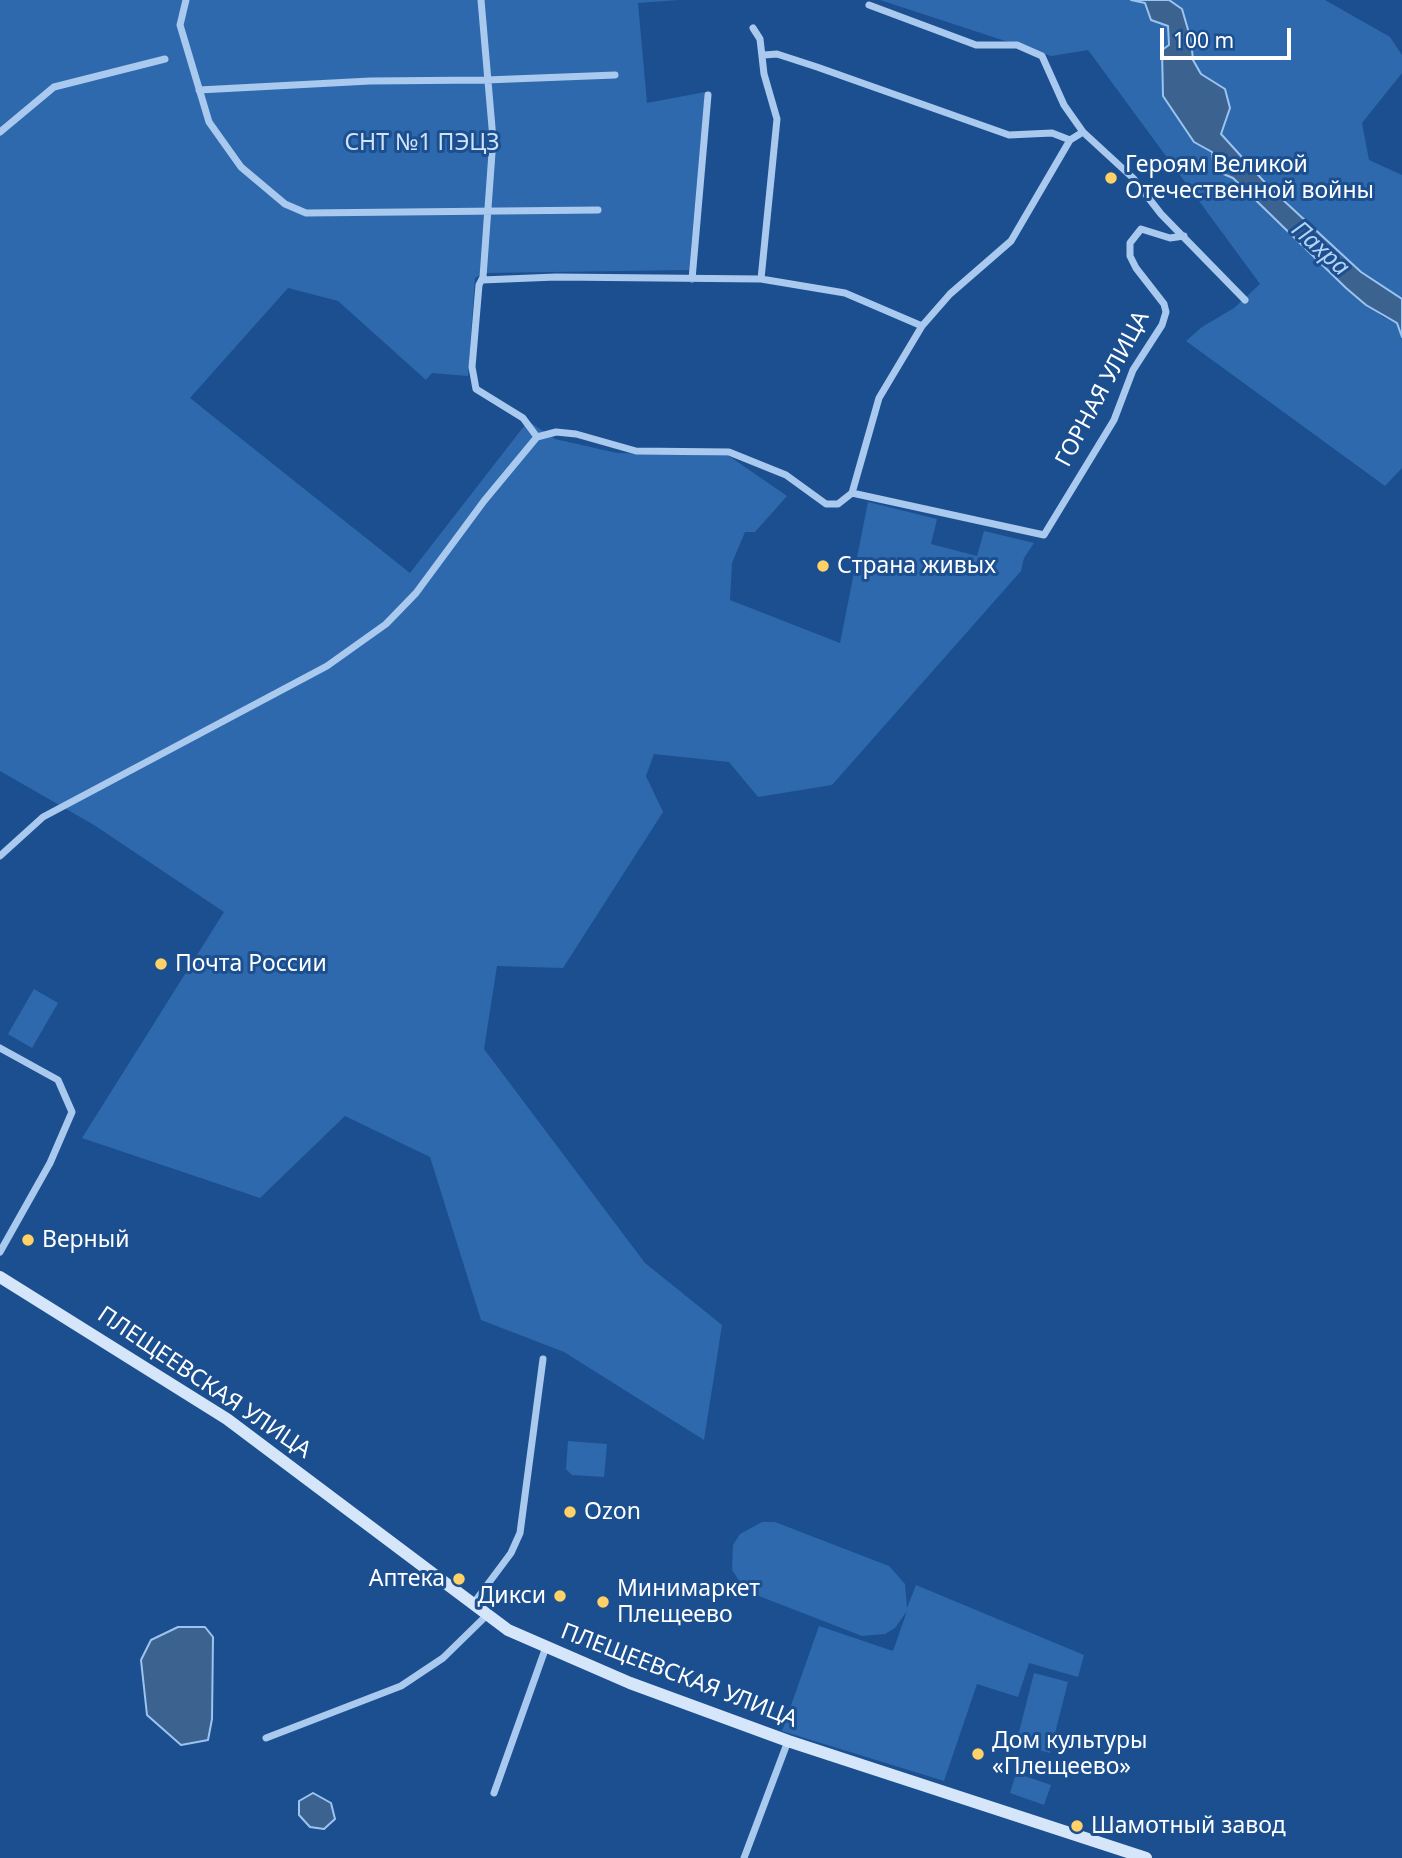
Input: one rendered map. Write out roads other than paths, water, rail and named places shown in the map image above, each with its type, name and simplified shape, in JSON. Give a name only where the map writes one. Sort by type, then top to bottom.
[{"type":"street","points":[[186,0],[180,25],[209,122],[241,167],[285,204],[306,213],[598,210]]},
{"type":"street","points":[[481,0],[493,139],[472,367],[476,389],[523,418],[537,437]]},
{"type":"street","points":[[869,5],[976,45],[1017,45],[1042,56],[1064,104],[1083,132],[1132,178],[1245,300]]},
{"type":"street","points":[[753,28],[764,55],[764,74],[777,119],[761,279]]},
{"type":"street","points":[[764,55],[777,54],[817,67],[1009,135],[1052,133],[1070,141]]},
{"type":"street","points":[[0,132],[54,87],[165,59]]},
{"type":"street","points":[[199,90],[370,81],[615,75]]},
{"type":"street","points":[[692,279],[708,95]]},
{"type":"street","points":[[0,856],[43,817],[327,666],[386,624],[416,593],[484,501],[537,437],[556,432],[576,434],[636,451],[729,452],[786,475],[826,504],[838,504],[852,493],[879,398],[922,326],[950,293],[1011,241],[1070,141],[1083,132]]},
{"type":"street","name":"ГОРНАЯ УЛИЦА","points":[[852,493],[1044,536],[1114,420],[1133,370],[1162,326],[1164,304],[1136,268],[1130,256],[1130,243],[1141,229],[1170,238],[1184,236]]},
{"type":"street","points":[[482,280],[556,277],[761,279],[845,293],[922,326]]},
{"type":"street","points":[[0,1048],[58,1080],[72,1112],[50,1163],[0,1252]]},
{"type":"street","name":"ПЛЕЩЕЕВСКАЯ УЛИЦА","points":[[0,1277],[227,1419],[508,1630],[630,1683],[788,1741],[1146,1858]]},
{"type":"street","points":[[472,1605],[511,1553],[520,1533],[543,1359]]},
{"type":"street","points":[[266,1738],[401,1686],[443,1658],[486,1616]]},
{"type":"street","points":[[494,1793],[546,1647]]},
{"type":"street","points":[[744,1858],[788,1741]]},
{"type":"water","name":"Пахра","points":[[1131,0],[1169,0],[1182,9],[1191,40],[1193,60],[1201,74],[1225,89],[1230,108],[1221,134],[1269,187],[1361,272],[1402,299],[1402,337],[1397,323],[1366,305],[1233,178],[1214,170],[1212,152],[1194,142],[1163,96],[1162,50],[1169,45],[1168,26],[1151,20],[1145,3]]},
{"type":"water","points":[[178,1627],[205,1627],[213,1637],[212,1719],[208,1740],[181,1745],[147,1715],[141,1660],[151,1640]]},
{"type":"water","points":[[313,1793],[331,1803],[335,1819],[324,1829],[310,1827],[299,1815],[299,1801]]},
{"type":"place","name":"Героям Великой Отечественной войны","points":[[1111,178]]},
{"type":"place","name":"Страна живых","points":[[823,566]]},
{"type":"place","name":"Почта России","points":[[161,964]]},
{"type":"place","name":"Верный","points":[[28,1240]]},
{"type":"place","name":"Ozon","points":[[570,1512]]},
{"type":"place","name":"Аптека","points":[[459,1579]]},
{"type":"place","name":"Дикси","points":[[560,1596]]},
{"type":"place","name":"Минимаркет Плещеево","points":[[603,1602]]},
{"type":"place","name":"Дом культуры «Плещеево»","points":[[978,1754]]},
{"type":"place","name":"Шамотный завод","points":[[1077,1826]]},
{"type":"park label","name":"СНТ №1 ПЭЦЗ","points":[[422,143]]}]
